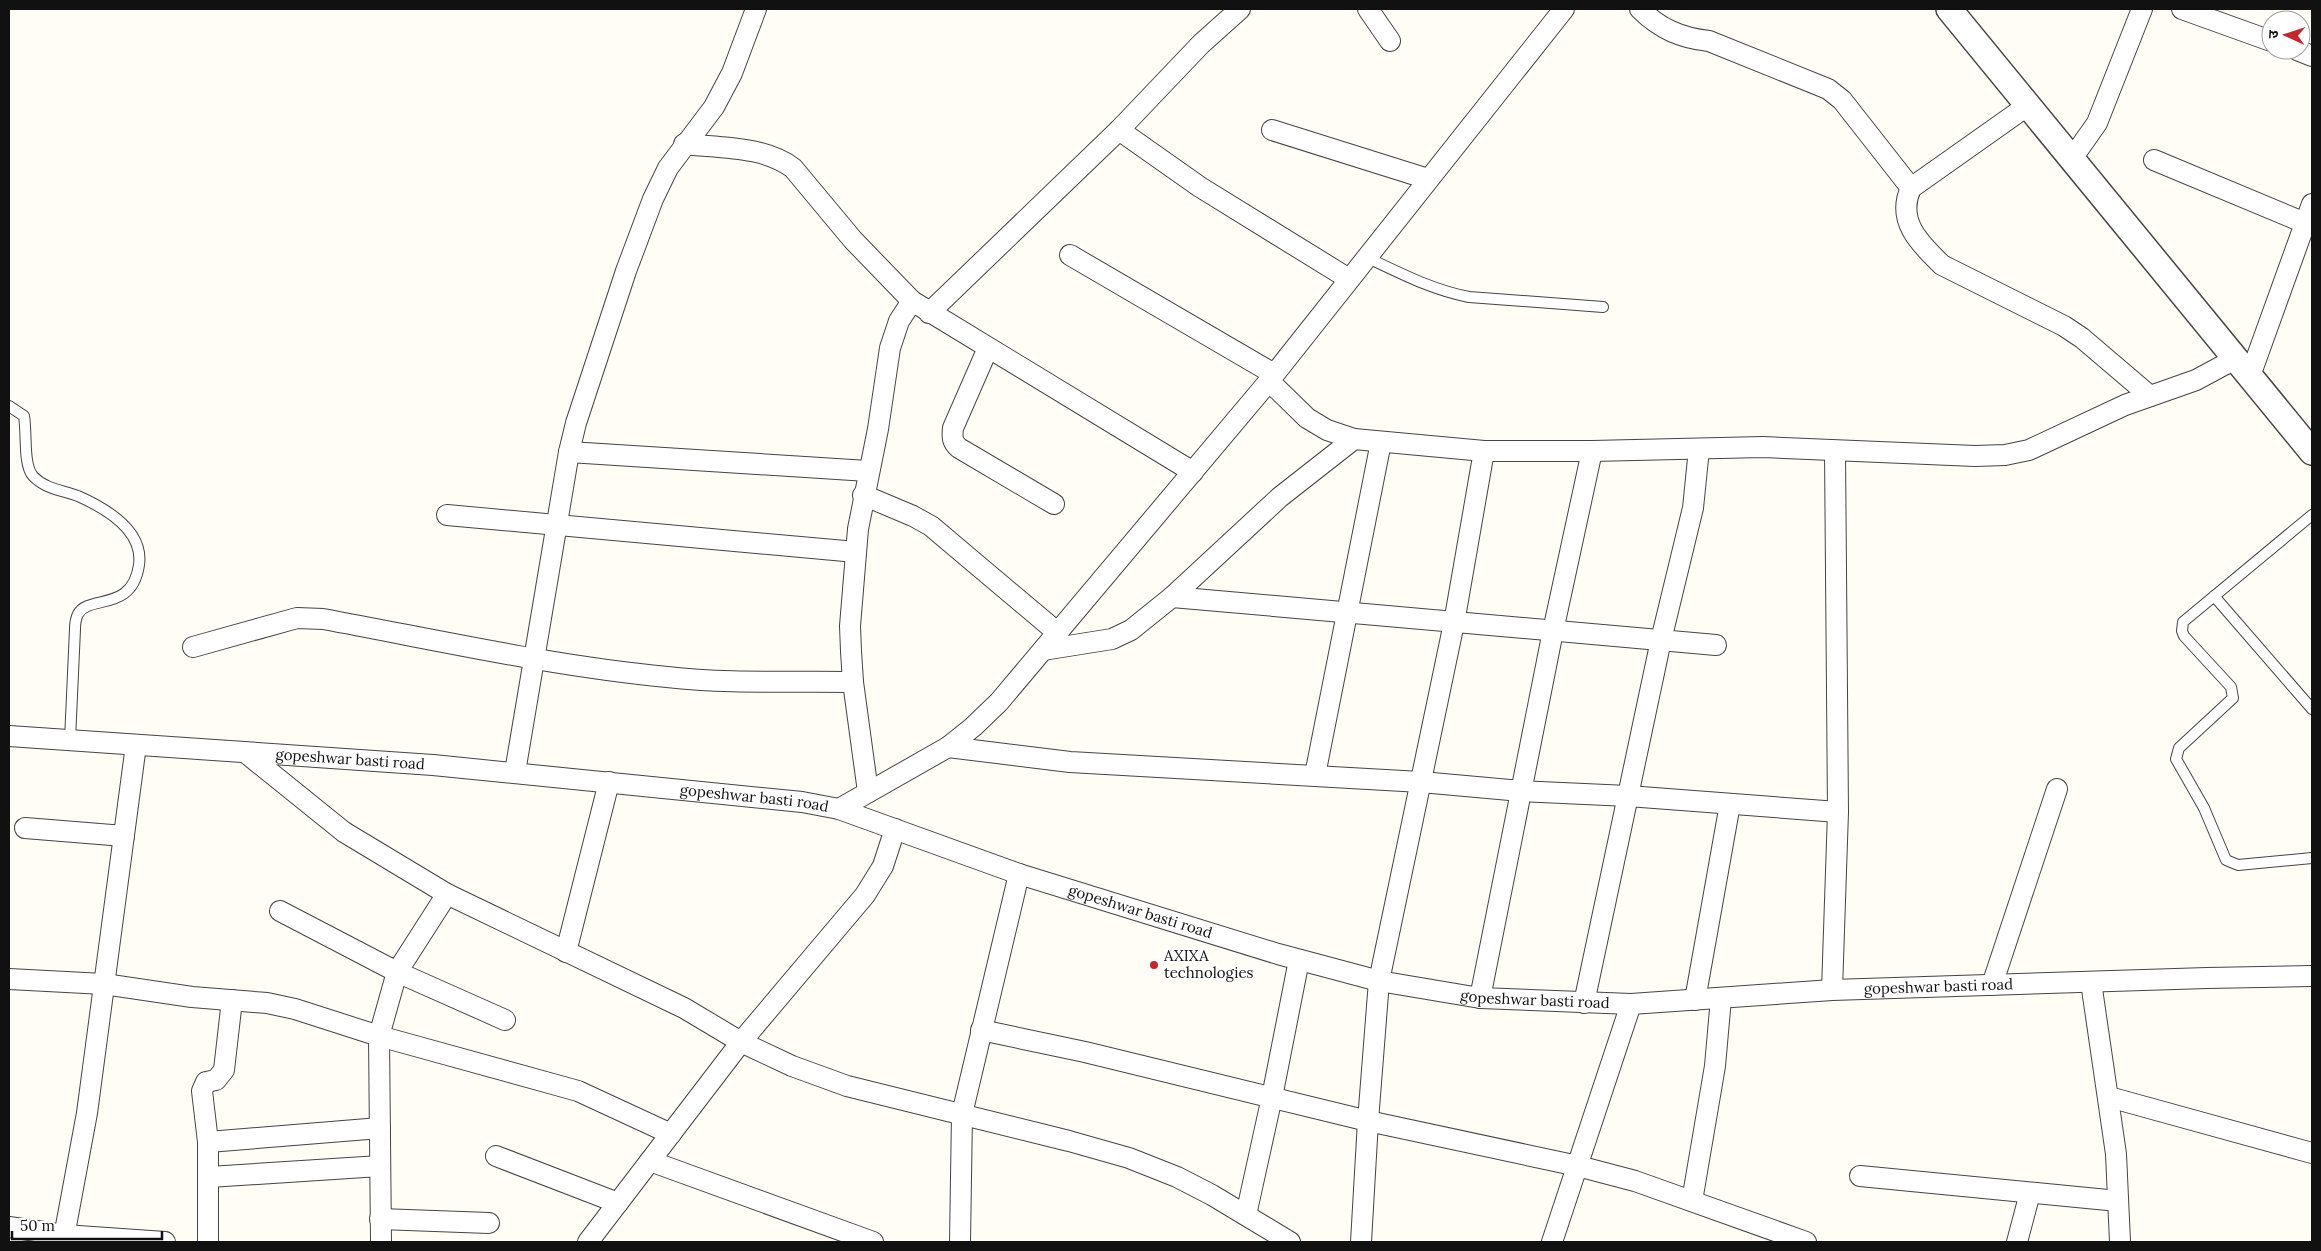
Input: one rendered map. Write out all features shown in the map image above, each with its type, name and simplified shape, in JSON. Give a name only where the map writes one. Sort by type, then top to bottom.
[{"type":"street","points":[[515,772],[556,526],[576,423],[632,253],[656,191],[684,144],[714,107],[732,73],[756,9]]},
{"type":"street","points":[[929,313],[1120,130],[1201,44],[1240,9]]},
{"type":"street","points":[[1368,9],[1390,40]]},
{"type":"street","points":[[839,809],[948,747],[973,727],[992,708],[1058,633],[1271,378],[1564,9]]},
{"type":"street","points":[[1640,9],[1654,22],[1672,32],[1689,39],[1709,41],[1828,89],[1842,100],[1911,188]]},
{"type":"street","points":[[1949,9],[2243,367],[2308,441]]},
{"type":"street","points":[[2072,160],[2097,123],[2142,9]]},
{"type":"street","points":[[2182,9],[2261,37]]},
{"type":"street","points":[[2027,106],[1911,188],[1906,198],[1905,211],[1909,225],[1927,250],[1942,265],[2064,326],[2082,338],[2150,396]]},
{"type":"street","points":[[1120,130],[1200,186],[1349,279]]},
{"type":"street","points":[[1272,130],[1428,179]]},
{"type":"street","points":[[684,144],[766,154],[783,160],[793,168],[853,240],[912,301],[1193,472]]},
{"type":"street","points":[[2154,160],[2305,224]]},
{"type":"street","points":[[2243,367],[2312,204]]},
{"type":"street","points":[[1070,255],[1271,378],[1307,418],[1328,430],[1354,440],[1484,451],[1592,451],[1763,447],[1975,456],[2005,455],[2029,450],[2150,396],[2196,380],[2243,367]]},
{"type":"street","points":[[868,792],[853,682],[850,626],[856,552],[863,495],[878,429],[894,333],[912,301]]},
{"type":"street","points":[[988,348],[953,428],[952,436],[954,443],[959,448],[1054,504]]},
{"type":"street","points":[[1043,650],[1112,639],[1131,630],[1172,597],[1280,497],[1354,440]]},
{"type":"street","points":[[1315,775],[1381,442]]},
{"type":"street","points":[[1584,1003],[1661,640],[1693,508],[1699,449]]},
{"type":"street","points":[[1362,1242],[1368,1121],[1380,981],[1454,623],[1484,451]]},
{"type":"street","points":[[1480,998],[1552,631],[1592,451]]},
{"type":"street","points":[[1832,990],[1838,812],[1835,451]]},
{"type":"street","points":[[569,452],[868,471]]},
{"type":"street","points":[[863,495],[913,516],[931,526],[1058,633]]},
{"type":"street","points":[[447,515],[856,552]]},
{"type":"street","points":[[1172,597],[1716,645]]},
{"type":"street","points":[[193,647],[298,618],[323,619],[533,658],[694,680],[853,682]]},
{"type":"street","name":"gopeshwar basti road","points":[[9,736],[433,765],[802,802],[839,809],[1019,874],[1299,960],[1380,981],[1480,998],[1631,1004],[1832,990],[2312,976]]},
{"type":"street","points":[[64,1239],[87,1113],[136,745]]},
{"type":"street","points":[[948,747],[1070,762],[1315,775],[1838,812]]},
{"type":"street","points":[[246,753],[344,832],[447,894],[684,1008],[740,1042],[792,1066],[847,1086],[1130,1158],[1178,1177],[1290,1242]]},
{"type":"street","points":[[566,952],[609,782]]},
{"type":"street","points":[[1992,985],[2058,789]]},
{"type":"street","points":[[1695,1000],[1730,804]]},
{"type":"street","points":[[25,828],[124,836]]},
{"type":"street","points":[[588,1242],[740,1042],[865,895],[883,866],[895,829]]},
{"type":"street","points":[[960,1242],[962,1114],[1019,874]]},
{"type":"street","points":[[381,1242],[379,1036],[397,972],[447,894]]},
{"type":"street","points":[[280,911],[397,972],[505,1020]]},
{"type":"street","points":[[1246,1215],[1299,960]]},
{"type":"street","points":[[9,979],[104,984],[267,1003],[295,1009],[379,1036],[578,1091],[671,1134]]},
{"type":"street","points":[[2091,982],[2116,1154],[2120,1242]]},
{"type":"street","points":[[1692,1200],[1715,1066],[1721,998]]},
{"type":"street","points":[[208,1242],[208,1142],[202,1091],[206,1082],[216,1080],[224,1070],[232,1000]]},
{"type":"street","points":[[1552,1242],[1631,1004]]},
{"type":"street","points":[[982,1030],[1368,1121],[1578,1166],[1635,1181],[1806,1242]]},
{"type":"street","points":[[2109,1097],[2312,1153]]},
{"type":"street","points":[[208,1142],[380,1128]]},
{"type":"street","points":[[496,1156],[618,1203]]},
{"type":"street","points":[[650,1161],[873,1242]]},
{"type":"street","points":[[209,1178],[380,1166]]},
{"type":"street","points":[[1860,1176],[2118,1201]]},
{"type":"street","points":[[2017,1242],[2030,1192]]},
{"type":"street","points":[[380,1219],[489,1223]]},
{"type":"street","points":[[9,1226],[64,1239],[165,1242]]},
{"type":"lane","points":[[1366,257],[1427,286],[1449,293],[1468,297],[1603,307]]},
{"type":"lane","points":[[9,406],[24,416],[27,457],[31,474],[44,486],[77,496],[108,511],[128,529],[138,551],[139,564],[135,580],[130,589],[120,597],[83,609],[78,614],[74,629],[70,740]]},
{"type":"lane","points":[[2312,515],[2183,622],[2182,631],[2230,687],[2233,698],[2179,748],[2176,754],[2177,763],[2204,808],[2226,860],[2238,865],[2312,858]]},
{"type":"lane","points":[[2214,596],[2312,709]]},
{"type":"place","name":"AXIXA technologies","points":[[1154,965]]}]
